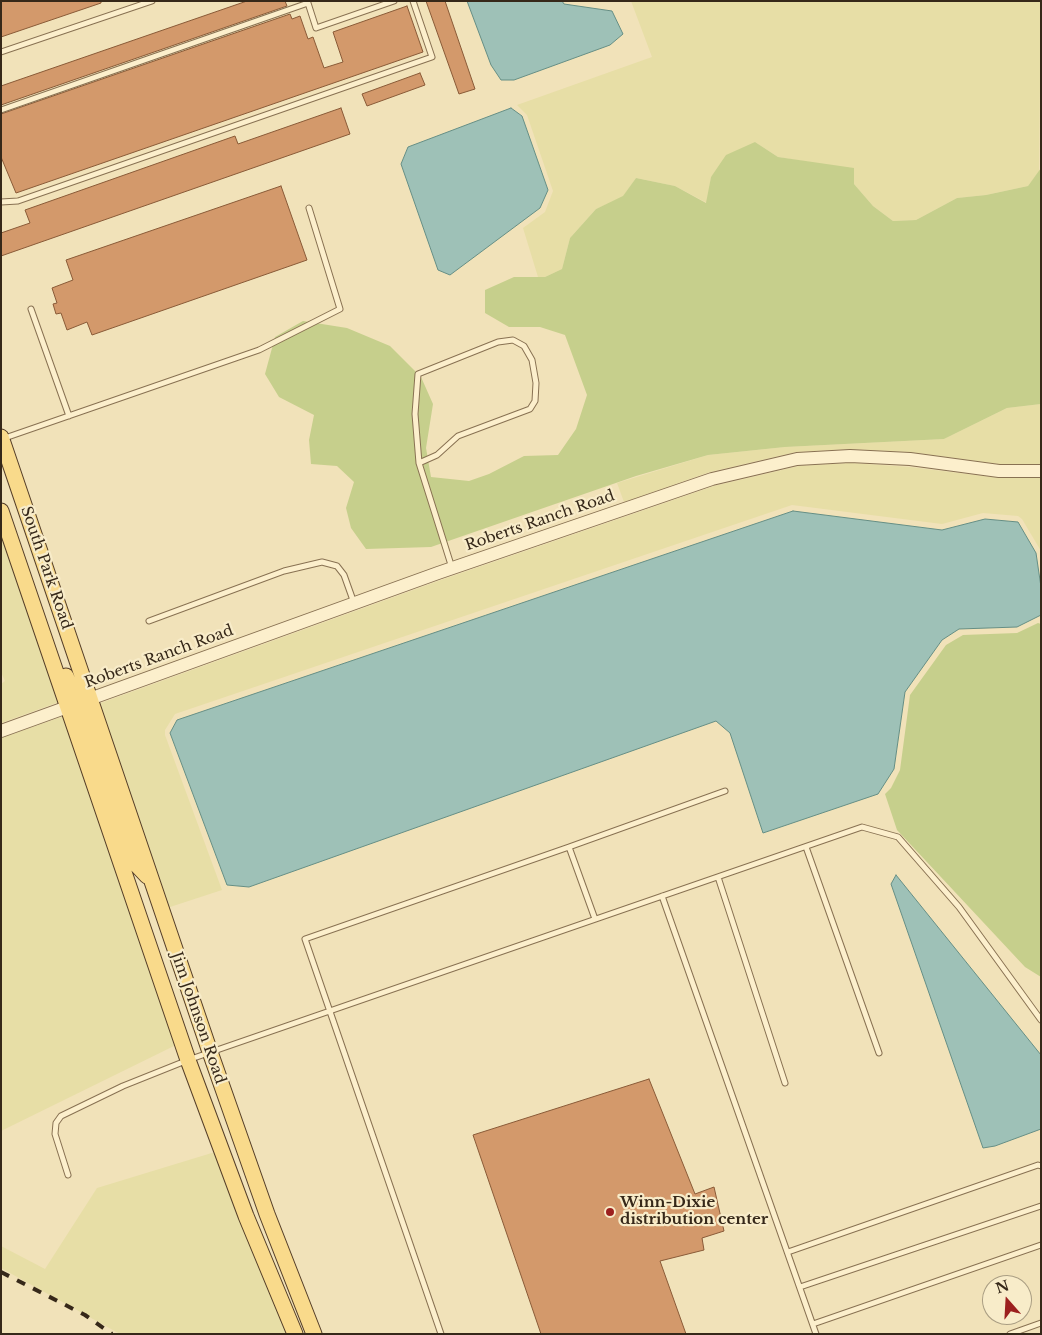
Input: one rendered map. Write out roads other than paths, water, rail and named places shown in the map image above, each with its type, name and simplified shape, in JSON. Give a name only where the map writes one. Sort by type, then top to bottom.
[{"type":"main road","name":"South Park Road","points":[[1,439],[78,703]]},
{"type":"main road","name":"South Park Road","points":[[1,511],[78,703]]},
{"type":"main road","name":"Jim Johnson Road","points":[[78,703],[127,880],[188,1060],[246,1216],[295,1334]]},
{"type":"main road","name":"Jim Johnson Road","points":[[78,703],[151,880],[267,1214],[314,1334]]},
{"type":"main road","points":[[127,880],[143,897],[188,1029],[210,1052]]},
{"type":"street","name":"Roberts Ranch Road","points":[[1,730],[452,569],[712,479],[797,459],[850,456],[910,459],[999,471],[1041,471]]},
{"type":"lane","points":[[1,52],[152,1]]},
{"type":"lane","points":[[1,110],[308,3],[316,28],[394,1]]},
{"type":"lane","points":[[2,200],[18,200],[432,57],[413,1]]},
{"type":"lane","points":[[1,439],[259,350],[340,309],[309,208]]},
{"type":"lane","points":[[32,309],[69,416]]},
{"type":"lane","points":[[419,463],[437,455],[458,436],[530,409],[535,401],[536,383],[532,360],[524,346],[514,340],[498,342],[418,374],[414,414],[419,463],[452,569]]},
{"type":"lane","points":[[149,621],[284,572],[322,562],[337,566],[354,604]]},
{"type":"lane","points":[[441,1334],[305,939],[725,791]]},
{"type":"lane","points":[[68,1176],[56,1134],[56,1123],[61,1116],[123,1086],[210,1052],[862,828],[898,837],[959,906],[1041,1020]]},
{"type":"lane","points":[[568,847],[595,919]]},
{"type":"lane","points":[[806,847],[879,1053]]},
{"type":"lane","points":[[718,877],[785,1083]]},
{"type":"lane","points":[[662,896],[816,1334]]},
{"type":"lane","points":[[788,1252],[1028,1168],[1041,1166]]},
{"type":"lane","points":[[800,1287],[1041,1206]]},
{"type":"lane","points":[[813,1324],[1041,1245]]},
{"type":"lane","points":[[1010,1334],[1041,1323]]},
{"type":"water","points":[[467,1],[562,1],[564,4],[612,11],[623,34],[610,45],[514,80],[501,80],[491,65]]},
{"type":"water","points":[[511,108],[522,116],[548,190],[540,208],[450,275],[438,270],[401,164],[408,147]]},
{"type":"water","points":[[793,511],[942,530],[985,519],[1018,522],[1036,553],[1041,587],[1041,615],[1017,627],[959,629],[942,640],[905,692],[894,769],[878,794],[763,833],[730,733],[716,721],[249,887],[227,885],[170,733],[177,720]]},
{"type":"water","points":[[896,875],[1041,1055],[1041,1129],[995,1146],[983,1148],[891,884]]},
{"type":"railway","points":[[1,1272],[85,1315],[112,1334]]},
{"type":"place","name":"Winn-Dixie distribution center","points":[[610,1212]]}]
